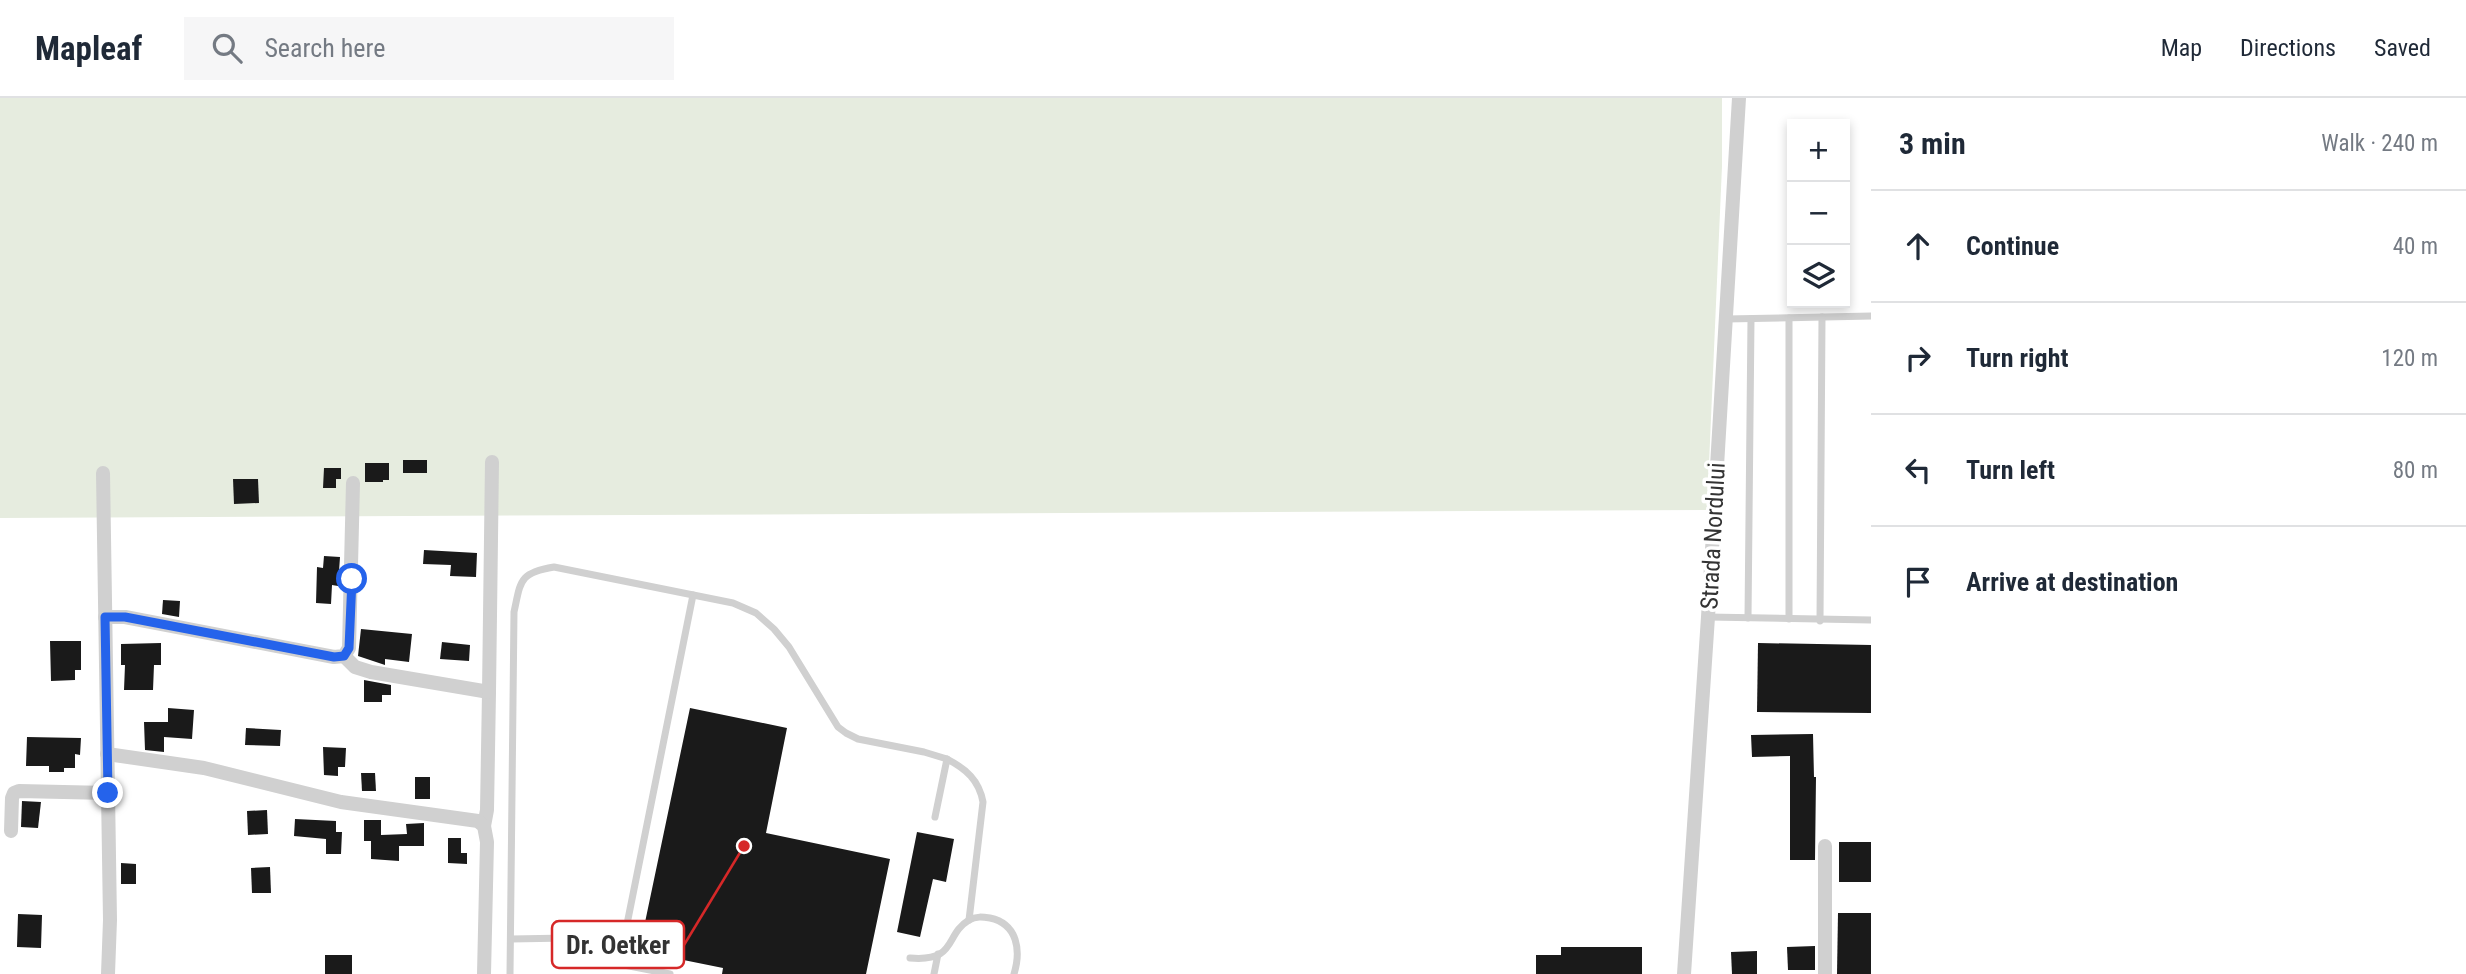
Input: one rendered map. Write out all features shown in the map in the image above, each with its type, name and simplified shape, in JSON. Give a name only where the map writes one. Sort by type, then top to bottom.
[{"type":"street","name":"Strada Nordului","points":[[1684,974],[1739,98]]},
{"type":"street","points":[[484,974],[487,842],[484,826],[487,810],[492,462]]},
{"type":"street","points":[[103,473],[108,974]]},
{"type":"street","points":[[344,656],[349,648],[353,483]]},
{"type":"street","points":[[105,617],[125,617],[334,657],[344,656]]},
{"type":"street","points":[[344,656],[355,667],[371,672],[489,692]]},
{"type":"street","points":[[107,754],[204,768],[341,802],[466,818],[478,821],[484,826]]},
{"type":"street","points":[[11,831],[12,797],[19,791],[108,793]]},
{"type":"street","points":[[1825,846],[1825,974]]},
{"type":"lane","points":[[1726,319],[1871,316]]},
{"type":"lane","points":[[1820,621],[1822,317]]},
{"type":"lane","points":[[1789,318],[1789,620]]},
{"type":"lane","points":[[1748,618],[1751,319]]},
{"type":"lane","points":[[510,974],[514,612],[525,576],[536,570],[554,567],[733,603],[756,613],[789,647],[838,727],[846,733],[858,739],[924,752],[963,767],[981,787],[983,802],[969,920]]},
{"type":"lane","points":[[670,974],[619,964],[693,595]]},
{"type":"lane","points":[[1708,617],[1871,620]]},
{"type":"lane","points":[[935,817],[947,759]]},
{"type":"lane","points":[[910,958],[924,959],[949,948],[962,926],[969,920],[979,917],[993,919],[1004,923],[1013,933],[1019,959],[1014,974]]},
{"type":"lane","points":[[511,939],[625,937]]},
{"type":"lane","points":[[934,974],[938,954]]},
{"type":"shaded area","points":[[0,98],[1722,98],[1722,166],[1707,510],[0,518]]},
{"type":"building","points":[[403,460],[427,460],[427,473],[403,473]]},
{"type":"building","points":[[365,463],[389,463],[389,480],[365,482]]},
{"type":"building","points":[[324,468],[341,468],[341,479],[336,479],[336,488],[323,488]]},
{"type":"building","points":[[233,479],[258,479],[259,503],[234,504]]},
{"type":"building","points":[[424,550],[477,553],[476,577],[450,576],[451,565],[423,564]]},
{"type":"building","points":[[324,556],[340,557],[338,586],[332,585],[331,604],[316,603],[317,567],[323,568]]},
{"type":"building","points":[[163,600],[180,601],[179,617],[162,614]]},
{"type":"building","points":[[361,629],[412,634],[409,662],[385,659],[385,665],[358,656]]},
{"type":"building","points":[[50,641],[81,641],[81,670],[75,670],[75,680],[51,681]]},
{"type":"building","points":[[442,642],[470,645],[469,661],[440,659]]},
{"type":"building","points":[[161,643],[161,665],[154,665],[153,690],[124,690],[125,665],[121,665],[121,644]]},
{"type":"building","points":[[1758,643],[1871,645],[1871,713],[1757,712]]},
{"type":"building","points":[[364,680],[391,685],[391,695],[382,695],[382,702],[364,702]]},
{"type":"building","points":[[168,708],[194,710],[192,739],[164,737],[164,752],[145,750],[144,722],[168,722]]},
{"type":"building","points":[[690,708],[787,728],[766,833],[890,859],[866,974],[722,974],[723,968],[639,951]]},
{"type":"building","points":[[246,728],[281,730],[280,746],[245,745]]},
{"type":"building","points":[[1813,734],[1816,777],[1815,860],[1790,860],[1790,756],[1752,757],[1751,735]]},
{"type":"building","points":[[27,737],[81,738],[80,755],[75,754],[75,768],[64,768],[64,772],[49,772],[49,766],[26,766]]},
{"type":"building","points":[[323,747],[346,748],[345,767],[338,767],[338,776],[324,775]]},
{"type":"building","points":[[361,773],[375,773],[376,791],[362,791]]},
{"type":"building","points":[[415,777],[430,777],[430,799],[415,799]]},
{"type":"building","points":[[22,801],[41,802],[38,828],[21,827]]},
{"type":"building","points":[[267,810],[268,834],[248,835],[247,811]]},
{"type":"building","points":[[295,819],[336,821],[336,832],[342,832],[341,854],[326,854],[326,839],[294,836]]},
{"type":"building","points":[[364,820],[381,820],[381,835],[407,834],[406,824],[424,823],[424,846],[399,846],[399,861],[371,859],[371,841],[364,841]]},
{"type":"building","points":[[917,832],[954,839],[946,882],[933,879],[920,937],[897,932]]},
{"type":"building","points":[[448,838],[461,838],[461,853],[467,853],[467,864],[448,863]]},
{"type":"building","points":[[1839,842],[1871,842],[1871,882],[1839,882]]},
{"type":"building","points":[[121,863],[136,864],[136,884],[121,884]]},
{"type":"building","points":[[270,867],[271,893],[252,893],[251,868]]},
{"type":"building","points":[[1838,913],[1871,913],[1871,974],[1837,974]]},
{"type":"building","points":[[18,914],[42,915],[41,948],[17,947]]},
{"type":"building","points":[[1815,946],[1815,970],[1788,970],[1787,947]]},
{"type":"building","points":[[1561,947],[1642,947],[1642,974],[1536,974],[1536,955],[1561,955]]},
{"type":"building","points":[[1757,951],[1757,974],[1732,974],[1731,952]]},
{"type":"building","points":[[325,955],[352,955],[352,974],[325,974]]},
{"type":"place","name":"Dr. Oetker","points":[[744,846]]},
{"type":"route","points":[[108,793],[105,617],[125,617],[334,657],[344,656],[349,648],[352,579]]}]
